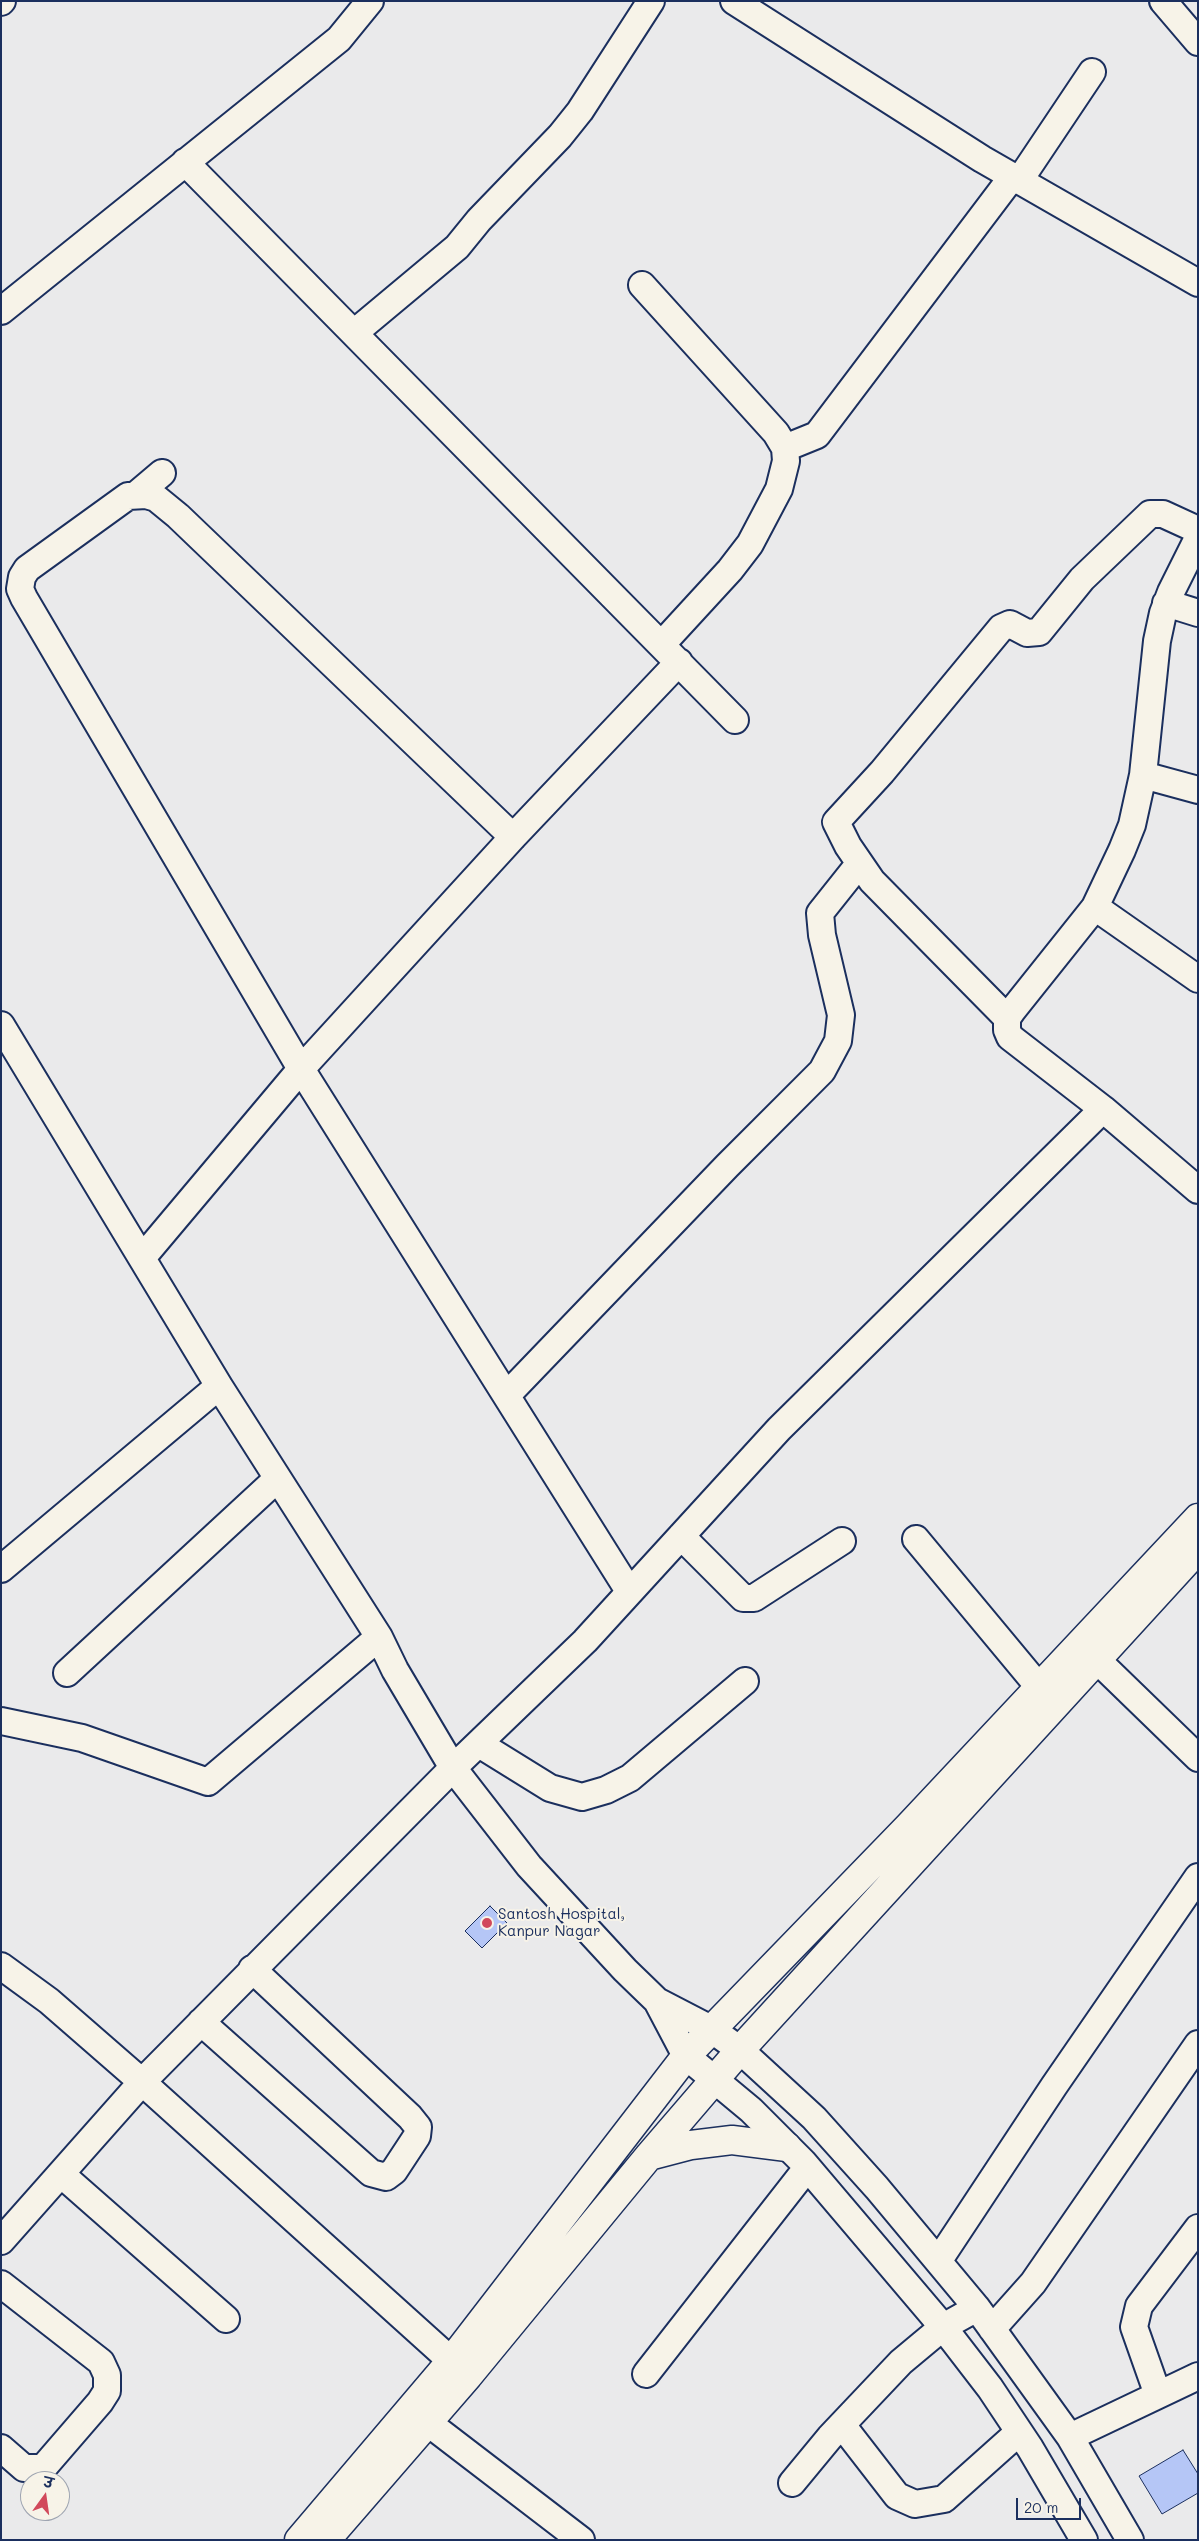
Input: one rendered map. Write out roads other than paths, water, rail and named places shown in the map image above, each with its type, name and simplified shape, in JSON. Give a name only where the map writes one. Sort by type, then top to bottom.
[{"type":"highway","points":[[326,2540],[427,2422],[460,2368],[686,2056],[908,1827],[1198,1518]]},
{"type":"highway","points":[[299,2540],[460,2368],[649,2156],[740,2050],[1198,1549]]},
{"type":"highway","points":[[649,2156],[691,2145],[732,2140],[788,2147]]},
{"type":"street","points":[[1,312],[339,39],[370,1]]},
{"type":"street","points":[[354,333],[457,247],[479,220],[560,136],[580,111],[651,1]]},
{"type":"street","points":[[734,1],[1016,179],[1198,282]]},
{"type":"street","points":[[1163,1],[1198,42]]},
{"type":"street","points":[[785,448],[817,435],[1016,179],[1092,72]]},
{"type":"street","points":[[185,162],[735,720]]},
{"type":"street","points":[[142,1258],[301,1069],[514,837],[671,653],[750,544],[785,473],[785,448],[776,433],[642,285]]},
{"type":"street","points":[[136,495],[162,473]]},
{"type":"street","points":[[514,837],[178,516],[156,498],[136,495],[128,496],[27,570],[20,581],[20,589],[301,1069],[629,1591]]},
{"type":"street","points":[[1007,1018],[872,880],[859,864],[836,822],[882,772],[1001,628],[1010,624],[1027,633],[1039,632],[1082,579],[1150,514],[1159,512],[1198,530]]},
{"type":"street","points":[[1198,538],[1166,603],[1157,641],[1143,775],[1132,825],[1112,874],[1095,907],[1007,1018],[1006,1030],[1010,1037],[1103,1109],[1198,1190]]},
{"type":"street","points":[[1166,603],[1198,613]]},
{"type":"street","points":[[1143,775],[1198,790]]},
{"type":"street","points":[[507,1395],[727,1166],[815,1078],[829,1060],[838,1041],[841,1015],[822,935],[820,912],[859,864]]},
{"type":"street","points":[[1095,907],[1198,979]]},
{"type":"street","points":[[1,1024],[219,1386],[379,1637],[395,1670],[453,1768],[529,1866],[657,2001],[686,2056],[750,2110],[788,2147],[943,2328],[990,2388],[1019,2432],[1084,2540]]},
{"type":"street","points":[[1,2241],[142,2082],[252,1969],[453,1768],[585,1641],[779,1429],[1103,1109]]},
{"type":"street","points":[[1,1570],[219,1386]]},
{"type":"street","points":[[67,1673],[277,1479]]},
{"type":"street","points":[[680,1536],[743,1598],[754,1598],[842,1541]]},
{"type":"street","points":[[916,1539],[1039,1687]]},
{"type":"street","points":[[1,1721],[82,1738],[208,1782],[379,1637]]},
{"type":"street","points":[[1096,1659],[1198,1758]]},
{"type":"street","points":[[479,1744],[550,1788],[582,1797],[606,1790],[630,1778],[745,1681]]},
{"type":"street","points":[[939,2260],[1054,2086],[1198,1877]]},
{"type":"street","points":[[1,1966],[49,2001],[142,2082],[460,2368]]},
{"type":"street","points":[[201,2022],[371,2173],[386,2177],[394,2171],[417,2136],[418,2127],[410,2117],[252,1969]]},
{"type":"street","points":[[657,2001],[711,2029],[740,2050],[814,2118],[939,2260],[977,2308],[1070,2437],[1130,2540]]},
{"type":"street","points":[[992,2329],[1033,2282],[1198,2044]]},
{"type":"street","points":[[646,2374],[807,2168]]},
{"type":"street","points":[[61,2174],[226,2319]]},
{"type":"street","points":[[1158,2396],[1134,2327],[1139,2306],[1198,2228]]},
{"type":"street","points":[[1,2284],[101,2362],[107,2375],[107,2391],[100,2402],[43,2468],[24,2468],[1,2448]]},
{"type":"street","points":[[792,2483],[842,2425],[902,2362],[943,2328],[977,2308]]},
{"type":"street","points":[[1070,2437],[1198,2376]]},
{"type":"street","points":[[427,2422],[581,2540]]},
{"type":"street","points":[[842,2425],[897,2496],[915,2504],[944,2499],[1019,2432]]},
{"type":"place","name":"Santosh Hospital, Kanpur Nagar","points":[[487,1923]]}]
